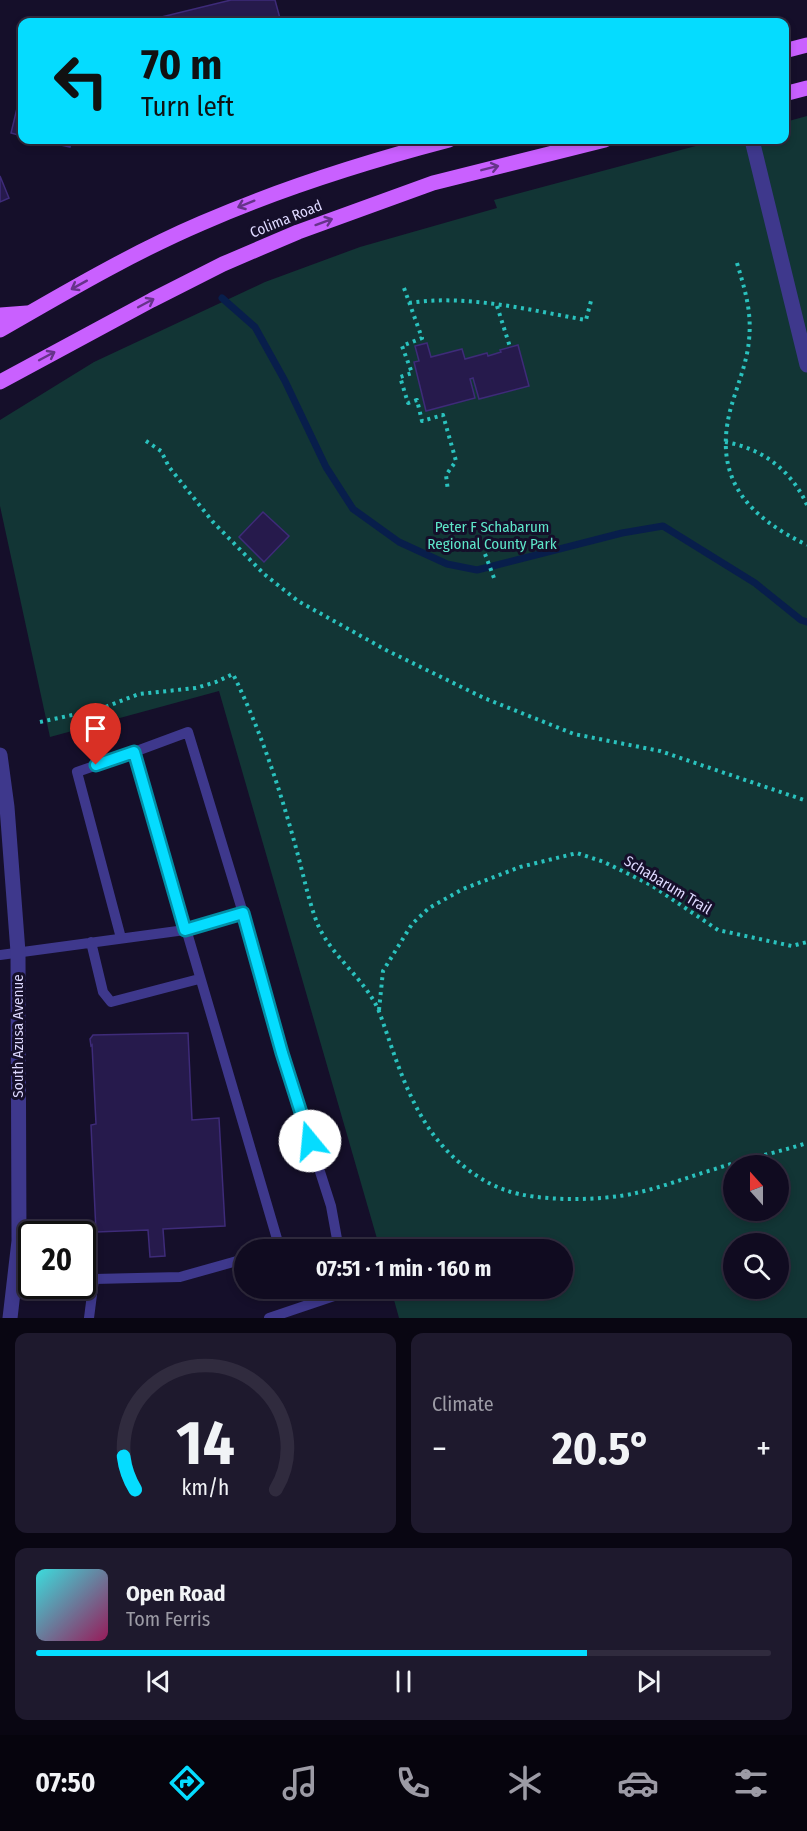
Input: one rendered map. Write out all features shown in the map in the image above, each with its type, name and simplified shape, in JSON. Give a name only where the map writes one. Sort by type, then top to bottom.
[{"type":"main road","points":[[789,50],[807,45]]},
{"type":"main road","points":[[789,93],[807,88]]},
{"type":"main road","name":"Colima Road","points":[[0,330],[129,257],[210,219],[275,192],[354,166],[434,144]]},
{"type":"main road","name":"Colima Road","points":[[0,382],[203,274],[298,232],[433,183],[589,144]]},
{"type":"main road","points":[[0,315],[30,313]]},
{"type":"street","points":[[753,144],[807,365]]},
{"type":"street","name":"South Azusa Avenue","points":[[0,755],[7,807],[18,952],[19,1241],[10,1318]]},
{"type":"lane","points":[[121,938],[77,772],[188,732],[243,913],[282,1053],[331,1206],[337,1239]]},
{"type":"lane","points":[[134,752],[276,1239]]},
{"type":"lane","points":[[0,955],[185,930],[243,913]]},
{"type":"lane","points":[[91,942],[103,992],[111,1002],[199,978]]},
{"type":"lane","points":[[89,1318],[94,1279],[180,1277],[234,1262]]},
{"type":"lane","points":[[269,1318],[325,1299]]},
{"type":"path","points":[[737,263],[750,306],[751,322],[746,357],[730,411],[725,442],[729,471],[750,507],[774,527],[807,545]]},
{"type":"path","points":[[404,288],[422,338],[402,346],[412,373],[400,377],[408,403],[417,400],[423,421],[443,415],[456,461],[446,475],[448,491]]},
{"type":"path","points":[[409,303],[432,301],[497,306],[586,320],[592,297]]},
{"type":"path","points":[[497,306],[510,347]]},
{"type":"path","points":[[146,441],[161,451],[169,467],[213,522],[264,574],[298,601],[386,650],[484,698],[574,734],[660,751],[807,801]]},
{"type":"path","points":[[725,442],[737,444],[769,458],[794,482],[807,505]]},
{"type":"path","points":[[485,554],[494,578]]},
{"type":"path","points":[[40,722],[100,709],[139,694],[196,688],[233,674],[252,712],[275,780],[316,922],[328,945],[379,1011],[403,1079],[428,1127],[460,1163],[505,1190],[566,1199],[634,1194],[807,1143]]},
{"type":"path","name":"Schabarum Trail","points":[[379,1011],[383,970],[412,924],[429,908],[464,889],[520,867],[577,853],[604,862],[651,885],[718,930],[792,946],[807,943]]},
{"type":"green space","name":"Peter F Schabarum Regional County Park","points":[[807,116],[807,1318],[399,1318],[394,1299],[573,1299],[573,1239],[377,1239],[219,691],[50,737],[0,506],[0,420],[94,362],[265,282],[360,247],[497,208],[494,200],[703,144],[789,144],[789,121]]},
{"type":"building","points":[[231,0],[275,0],[280,18],[157,18]]},
{"type":"building","points":[[18,104],[18,135],[11,133]]},
{"type":"building","points":[[0,176],[9,198],[0,202]]},
{"type":"building","points":[[427,343],[431,357],[462,349],[465,359],[487,353],[488,356],[518,345],[529,386],[479,399],[473,378],[470,379],[475,398],[426,411],[414,362],[419,361],[415,346]]},
{"type":"building","points":[[263,512],[289,536],[264,562],[239,537]]},
{"type":"building","points":[[188,1033],[192,1120],[219,1118],[225,1226],[163,1229],[165,1256],[150,1257],[148,1230],[96,1232],[91,1125],[96,1124],[90,1039],[93,1035]]},
{"type":"waterway","points":[[222,298],[255,327],[285,381],[326,467],[353,509],[399,542],[447,564],[477,570],[622,533],[663,526],[755,583],[801,620],[807,622]]},
{"type":"route","points":[[96,765],[134,752],[185,930],[243,913],[282,1053],[310,1141]]}]
